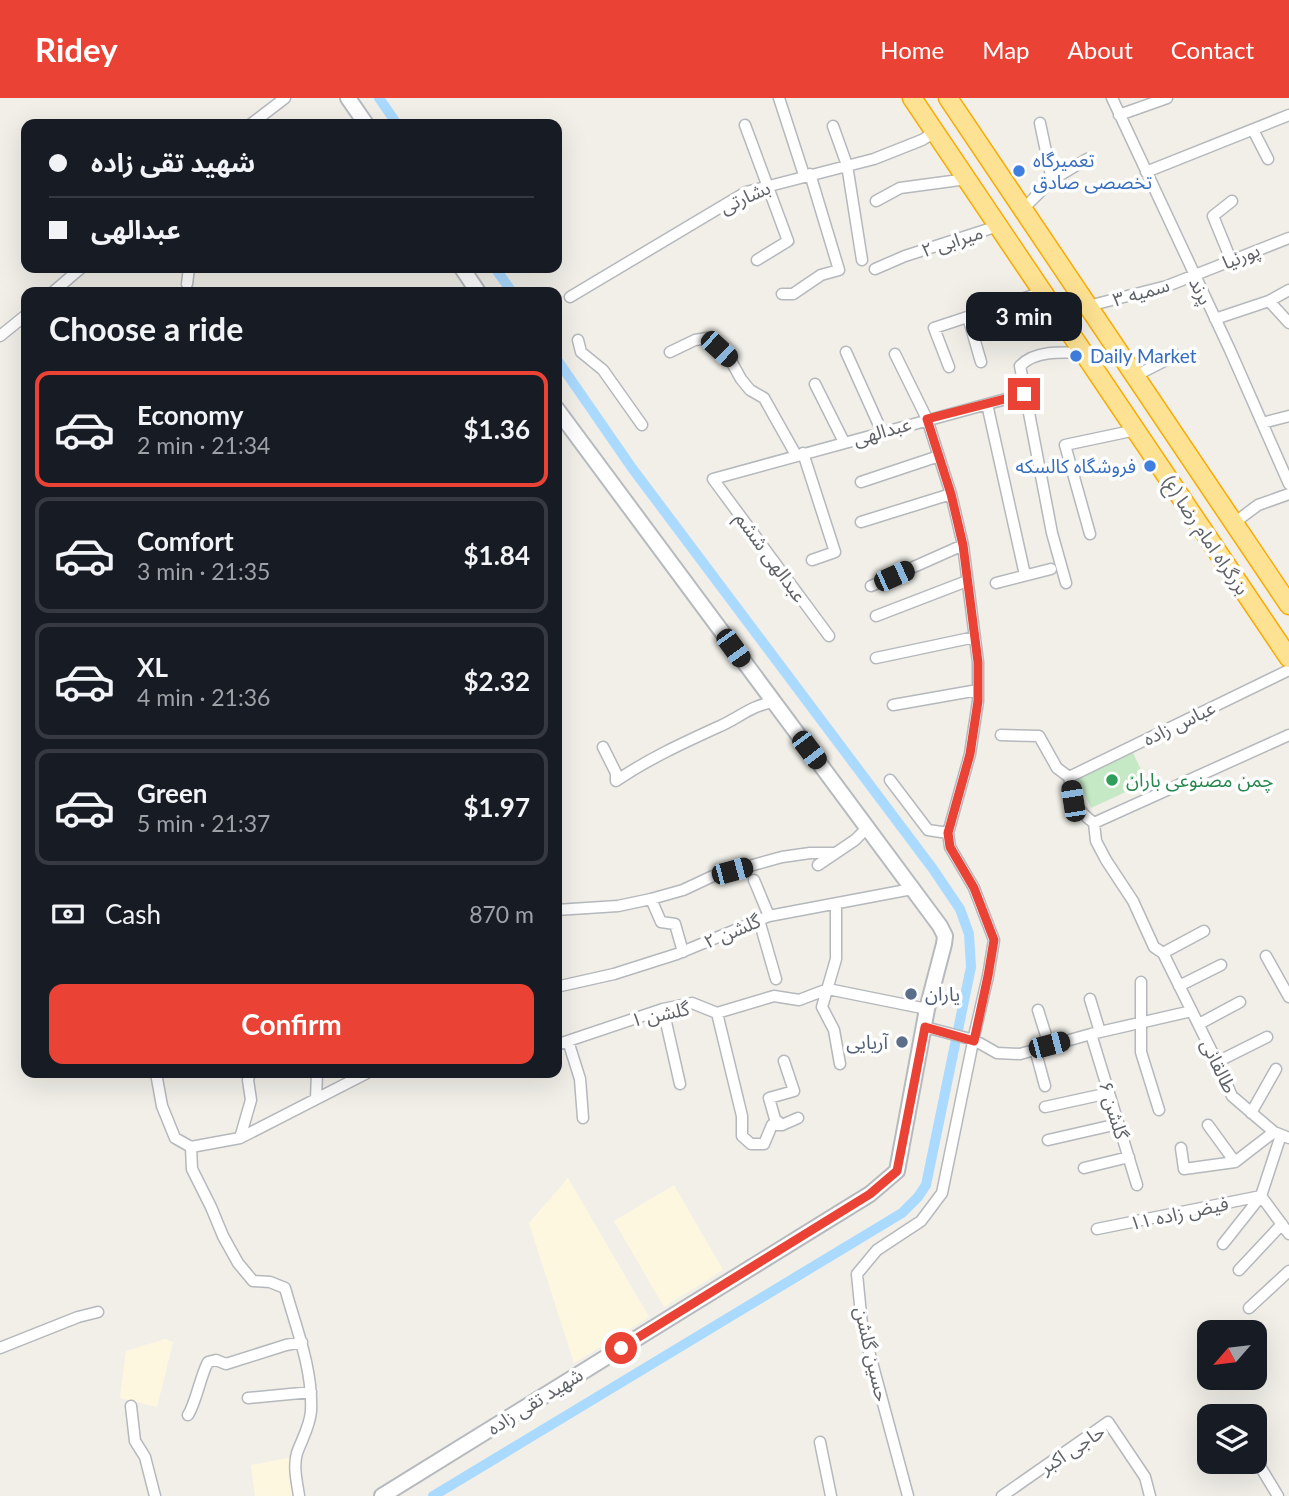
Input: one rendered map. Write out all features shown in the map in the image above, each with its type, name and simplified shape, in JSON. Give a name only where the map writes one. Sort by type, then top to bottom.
[{"type":"highway","name":"بزرگراه امام رضا (ع)","points":[[912,98],[1289,658]]},
{"type":"highway","name":"بزرگراه امام رضا (ع)","points":[[948,98],[1289,605]]},
{"type":"main road","points":[[348,98],[363,119]]},
{"type":"main road","name":"شهید تقی زاده","points":[[382,1496],[870,1194],[897,1171],[944,936],[940,926],[562,416]]},
{"type":"street","points":[[258,119],[285,98]]},
{"type":"street","points":[[779,98],[839,271],[821,275],[793,294],[782,294]]},
{"type":"street","name":"پرند","points":[[1112,98],[1289,484]]},
{"type":"street","points":[[1119,115],[1167,98]]},
{"type":"street","points":[[1146,172],[1289,115]]},
{"type":"street","points":[[1040,123],[1052,180]]},
{"type":"street","points":[[745,125],[788,241],[757,260]]},
{"type":"street","points":[[834,126],[847,165],[862,260]]},
{"type":"street","points":[[1254,130],[1268,159]]},
{"type":"street","name":"بشارتی","points":[[570,297],[746,192],[874,159],[935,132]]},
{"type":"street","points":[[1023,209],[1052,180],[1087,159]]},
{"type":"street","points":[[876,201],[900,188],[967,179]]},
{"type":"street","points":[[1231,260],[1213,216],[1232,201]]},
{"type":"street","name":"میرابی ۲","points":[[875,269],[905,256],[998,226]]},
{"type":"street","name":"پورنیا","points":[[1194,276],[1289,238]]},
{"type":"street","points":[[59,287],[75,273]]},
{"type":"street","points":[[187,284],[188,273]]},
{"type":"street","name":"سمیه ۳","points":[[1088,306],[1167,286],[1194,276]]},
{"type":"street","points":[[1215,319],[1269,301],[1289,290]]},
{"type":"street","points":[[948,367],[934,328],[1043,292]]},
{"type":"street","points":[[1269,301],[1289,323]]},
{"type":"street","points":[[996,307],[1005,334]]},
{"type":"street","points":[[968,317],[981,362]]},
{"type":"street","points":[[0,336],[21,319]]},
{"type":"street","points":[[1060,352],[1072,335]]},
{"type":"street","points":[[670,352],[695,340],[707,338],[731,361],[750,390],[764,398],[799,454],[835,552],[811,560]]},
{"type":"street","points":[[578,340],[581,352],[603,370],[642,425]]},
{"type":"street","points":[[846,352],[882,432]]},
{"type":"street","points":[[1066,583],[1052,533],[1020,366],[1027,359],[1060,352],[1084,353]]},
{"type":"street","points":[[890,780],[928,830],[948,833],[970,754],[978,690],[978,662],[963,545],[951,494],[927,419],[895,354]]},
{"type":"street","points":[[1135,376],[1176,355]]},
{"type":"street","points":[[815,384],[844,442]]},
{"type":"street","name":"عبدالهی","points":[[713,479],[1024,394]]},
{"type":"street","points":[[987,404],[1025,575]]},
{"type":"street","points":[[1262,422],[1289,416]]},
{"type":"street","points":[[1090,534],[1065,445],[1136,430]]},
{"type":"street","points":[[861,482],[939,456]]},
{"type":"street","name":"عبدالهی ششم","points":[[713,479],[829,636]]},
{"type":"street","points":[[861,522],[951,494]]},
{"type":"street","points":[[1234,523],[1258,505],[1289,494]]},
{"type":"street","points":[[871,586],[963,545]]},
{"type":"street","points":[[996,583],[1051,569]]},
{"type":"street","points":[[876,617],[967,581]]},
{"type":"street","points":[[876,658],[975,638]]},
{"type":"street","name":"عباس زاده","points":[[1069,777],[1289,670]]},
{"type":"street","points":[[893,705],[978,690]]},
{"type":"street","points":[[603,747],[616,773],[616,782],[674,746],[721,726],[757,705],[773,702]]},
{"type":"street","points":[[1001,735],[1039,736],[1057,768],[1069,777],[1073,801],[1083,815],[1094,823],[1289,735]]},
{"type":"street","name":"طالقانی","points":[[1094,823],[1096,841],[1133,901],[1154,947],[1163,953],[1231,1096],[1283,1136]]},
{"type":"street","points":[[818,865],[855,840],[867,828]]},
{"type":"street","name":"حسین گلشن","points":[[908,1496],[862,1325],[857,1274],[877,1250],[921,1222],[942,1193],[988,976],[994,940],[974,888],[950,847],[948,833]]},
{"type":"street","points":[[562,910],[618,906],[683,890],[713,876],[782,857],[835,853]]},
{"type":"street","points":[[754,880],[776,979]]},
{"type":"street","name":"گلشن ۲","points":[[562,986],[614,974],[683,951],[764,918],[912,889]]},
{"type":"street","points":[[651,899],[660,922],[675,925],[683,951]]},
{"type":"street","points":[[836,904],[836,959],[822,1007],[834,1030],[840,1064]]},
{"type":"street","points":[[1163,953],[1204,931]]},
{"type":"street","points":[[1266,956],[1289,997]]},
{"type":"street","points":[[1179,986],[1221,965]]},
{"type":"street","points":[[1141,982],[1141,1052],[1158,1110]]},
{"type":"street","name":"گلشن ۱","points":[[562,1043],[663,1009],[692,1003],[717,1013],[774,996],[799,1000],[828,989],[928,1009]]},
{"type":"street","name":"گلشن ۶","points":[[1090,999],[1109,1093],[1137,1185]]},
{"type":"street","points":[[1199,1024],[1240,1002]]},
{"type":"street","points":[[663,1009],[680,1084]]},
{"type":"street","points":[[1038,1010],[1049,1045]]},
{"type":"street","points":[[925,1027],[974,1041],[996,1053],[1020,1054],[1095,1033],[1192,1011]]},
{"type":"street","points":[[717,1013],[742,1116],[742,1136],[751,1144],[764,1144],[772,1125],[782,1125],[798,1118]]},
{"type":"street","points":[[1217,1062],[1267,1037]]},
{"type":"street","points":[[568,1041],[580,1079],[583,1118]]},
{"type":"street","points":[[1035,1049],[1045,1086]]},
{"type":"street","points":[[782,1125],[775,1119],[769,1098],[794,1091],[784,1060]]},
{"type":"street","points":[[1251,1113],[1276,1069]]},
{"type":"street","points":[[157,1078],[162,1106],[175,1138],[191,1147],[240,1138],[357,1078]]},
{"type":"street","points":[[240,1138],[251,1100],[249,1078]]},
{"type":"street","points":[[316,1099],[317,1078]]},
{"type":"street","points":[[1045,1107],[1109,1093]]},
{"type":"street","points":[[1048,1140],[1118,1124]]},
{"type":"street","points":[[1208,1125],[1235,1162]]},
{"type":"street","points":[[1283,1136],[1289,1150]]},
{"type":"street","points":[[1181,1148],[1184,1169],[1235,1162],[1283,1136]]},
{"type":"street","points":[[1223,1244],[1261,1196],[1283,1136]]},
{"type":"street","points":[[191,1147],[192,1169],[238,1263],[253,1281],[271,1282],[285,1288],[302,1342],[311,1392],[311,1414],[297,1454],[295,1474],[299,1496]]},
{"type":"street","points":[[1084,1168],[1129,1157]]},
{"type":"street","points":[[1261,1196],[1289,1234]]},
{"type":"street","name":"فیض زاده ۱۱","points":[[1097,1229],[1261,1196]]},
{"type":"street","points":[[1239,1270],[1282,1224]]},
{"type":"street","points":[[1249,1308],[1289,1271]]},
{"type":"street","points":[[0,1349],[78,1317],[98,1312]]},
{"type":"street","points":[[188,1415],[193,1408],[199,1381],[208,1362],[216,1360],[226,1364],[302,1342]]},
{"type":"street","points":[[248,1398],[311,1392]]},
{"type":"street","points":[[131,1406],[135,1441],[145,1457],[155,1496]]},
{"type":"street","name":"حاجی اکبر","points":[[1002,1496],[1108,1422],[1145,1477],[1150,1496]]},
{"type":"street","points":[[820,1442],[831,1496]]},
{"type":"street","points":[[1265,1474],[1278,1496]]},
{"type":"shaded area","points":[[568,1178],[649,1317],[574,1363],[529,1223]]},
{"type":"shaded area","points":[[674,1185],[723,1270],[664,1307],[614,1221]]},
{"type":"shaded area","points":[[165,1339],[173,1342],[157,1407],[120,1398],[126,1351]]},
{"type":"shaded area","points":[[293,1457],[293,1496],[255,1496],[251,1465]]},
{"type":"green space","name":"چمن مصنوعی باران","points":[[1133,753],[1147,782],[1091,808],[1077,778]]},
{"type":"waterway","points":[[379,98],[394,119]]},
{"type":"waterway","points":[[499,273],[508,287]]},
{"type":"waterway","points":[[433,1496],[902,1213],[926,1185],[971,967],[969,934],[960,909],[933,869],[632,468],[562,367]]},
{"type":"place","name":"تعمیرگاه تخصصی صادق","points":[[1019,171]]},
{"type":"place","name":"Daily Market","points":[[1076,356]]},
{"type":"place","name":"فروشگاه کالسکه","points":[[1150,466]]},
{"type":"place","name":"چمن مصنوعی باران","points":[[1112,780]]},
{"type":"place","name":"یاران","points":[[911,994]]},
{"type":"place","name":"آریایی","points":[[902,1042]]},
{"type":"route","points":[[621,1348],[870,1194],[897,1171],[925,1027],[974,1041],[994,940],[974,888],[950,847],[948,833],[970,754],[978,701],[978,662],[963,545],[951,494],[927,419],[1024,394]]}]
